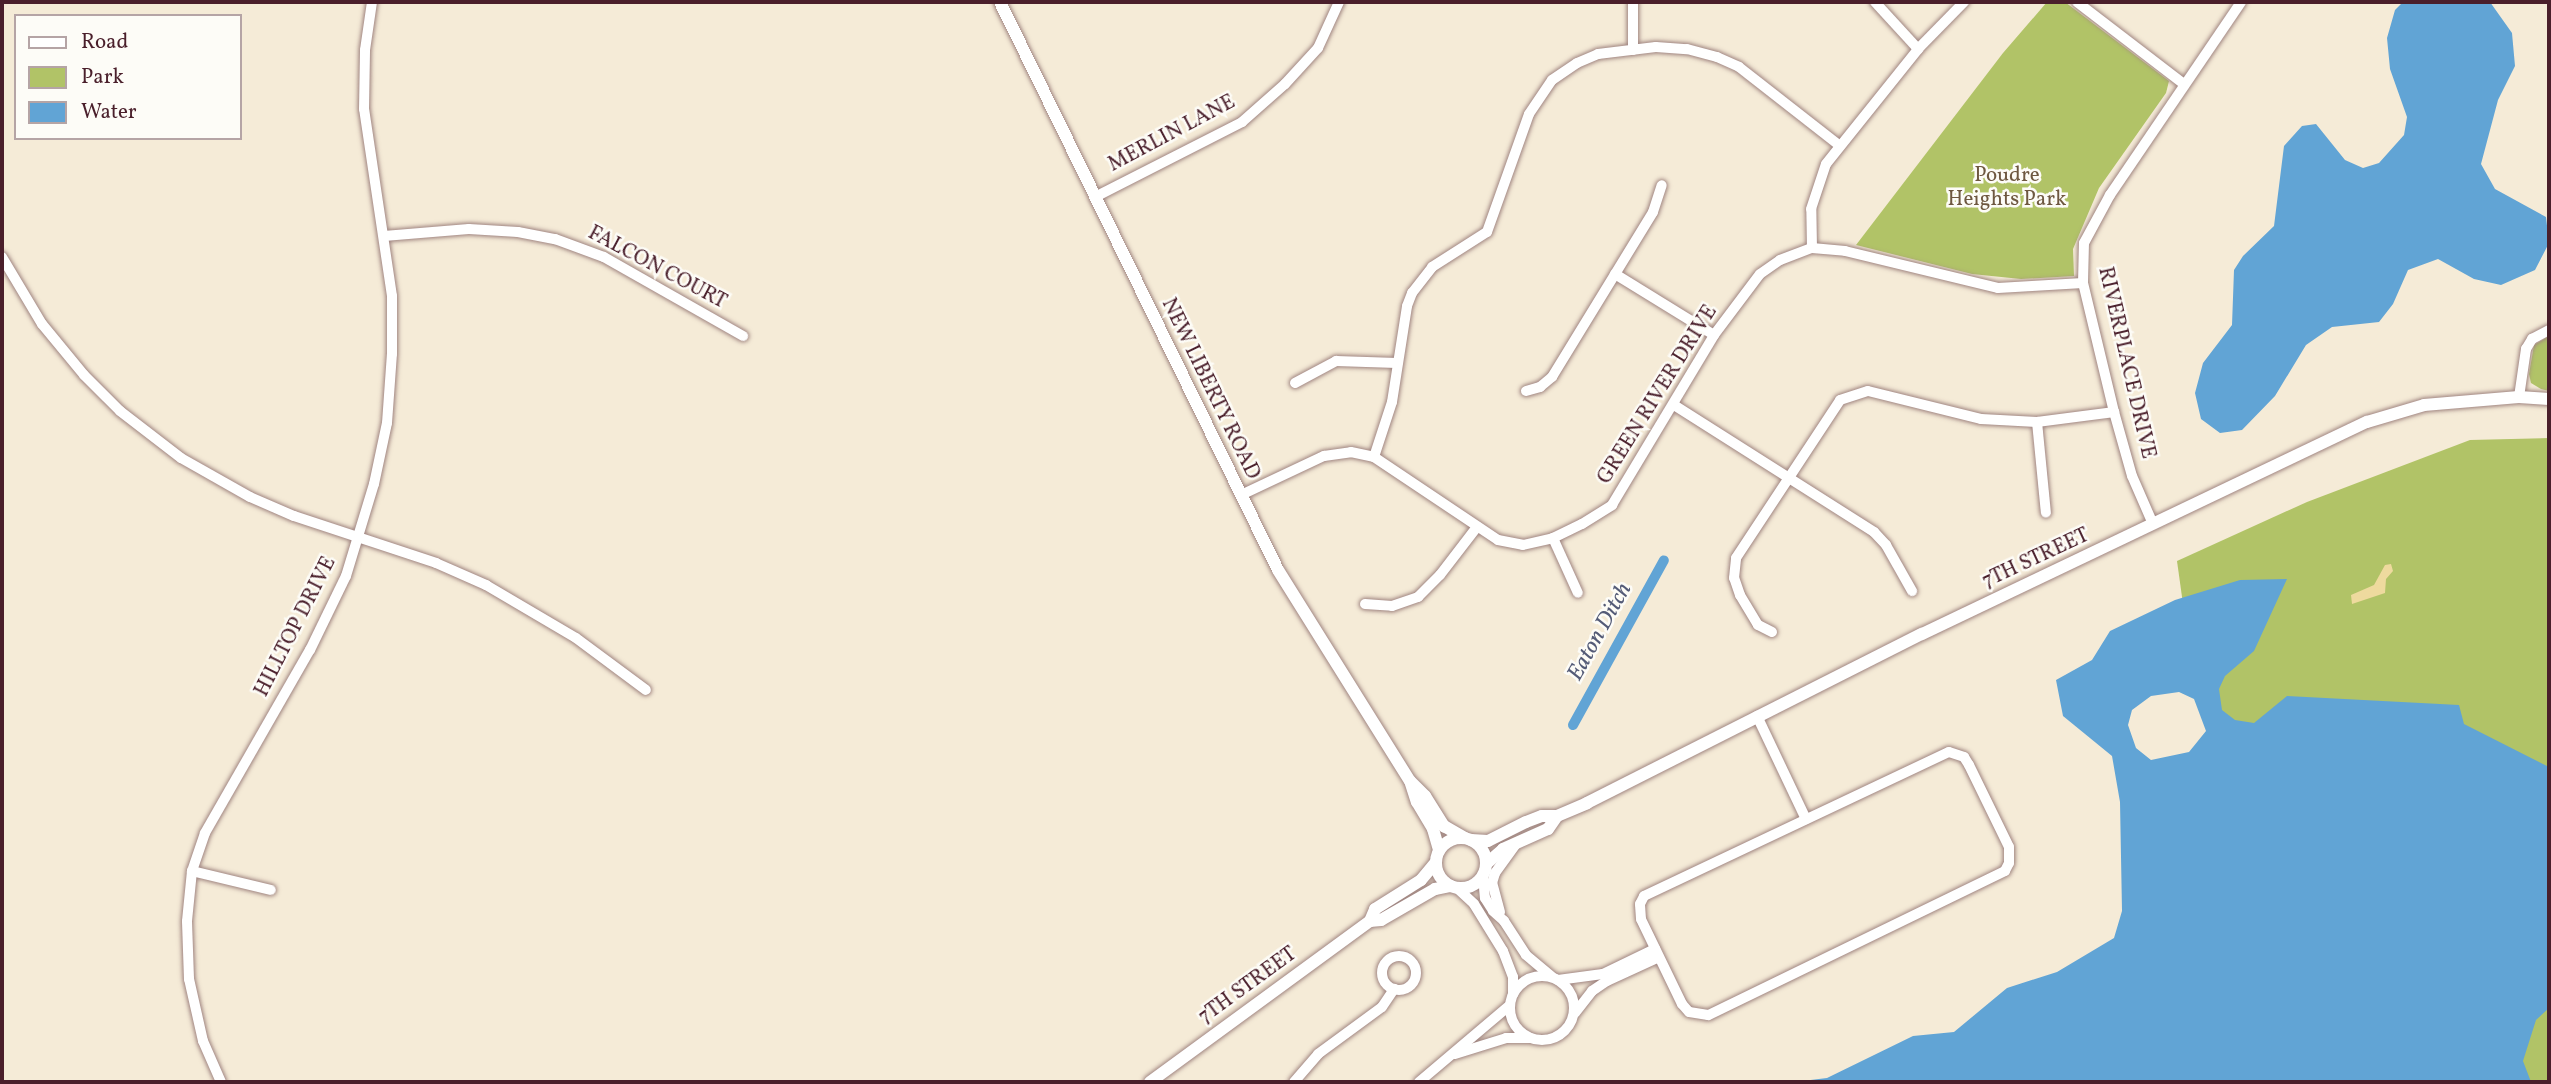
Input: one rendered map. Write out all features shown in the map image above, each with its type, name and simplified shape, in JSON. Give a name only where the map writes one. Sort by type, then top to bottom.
[{"type":"street","name":"HILLTOP DRIVE","points":[[221,1082],[196,1019],[189,979],[187,920],[192,871],[205,834],[310,650],[346,576],[378,468],[390,402],[392,305],[364,109],[365,50],[372,2]]},
{"type":"street","name":"NEW LIBERTY ROAD","points":[[1000,2],[1278,570],[1410,781],[1425,796],[1444,826],[1468,839]]},
{"type":"street","name":"MERLIN LANE","points":[[1095,197],[1242,122],[1285,84],[1318,48],[1339,2]]},
{"type":"street","points":[[1633,2],[1633,50]]},
{"type":"street","points":[[1875,2],[1918,49]]},
{"type":"street","points":[[1812,248],[1811,209],[1817,183],[1826,164],[1918,49],[1964,2]]},
{"type":"street","points":[[2077,2],[2184,84]]},
{"type":"street","name":"RIVERPLACE DRIVE","points":[[2153,524],[2132,476],[2083,284],[2084,243],[2092,225],[2241,2]]},
{"type":"street","points":[[1374,457],[1392,402],[1397,363],[1412,293],[1432,267],[1479,239],[1491,226],[1529,114],[1552,80],[1577,63],[1598,54],[1657,47],[1687,49],[1739,67],[1840,146]]},
{"type":"street","points":[[1527,391],[1541,387],[1552,377],[1653,212],[1662,186]]},
{"type":"street","name":"FALCON COURT","points":[[384,236],[469,229],[518,232],[555,239],[614,262],[743,336]]},
{"type":"street","name":"GREEN RIVER DRIVE","points":[[1241,495],[1324,456],[1351,452],[1374,457],[1498,540],[1523,545],[1553,538],[1612,505],[1714,335],[1760,274],[1780,260],[1812,248],[1845,251],[1998,288],[2083,284]]},
{"type":"street","points":[[2,257],[31,308],[56,342],[120,411],[191,464],[251,498],[436,563],[503,593],[576,638],[646,690]]},
{"type":"street","points":[[1615,274],[1714,335]]},
{"type":"street","points":[[2519,397],[2526,349],[2532,339],[2549,330]]},
{"type":"street","points":[[1295,383],[1336,361],[1397,363]]},
{"type":"street","points":[[1772,632],[1758,625],[1740,595],[1734,578],[1736,558],[1840,400],[1868,391],[1981,419],[2036,422],[2115,412]]},
{"type":"street","name":"7TH STREET","points":[[1485,870],[1496,854],[1548,829],[1557,817],[1757,716],[2367,422],[2424,405],[2519,397],[2549,399]]},
{"type":"street","points":[[1674,405],[1874,532],[1886,544],[1912,591]]},
{"type":"street","points":[[2036,422],[2046,513]]},
{"type":"street","points":[[1365,604],[1392,606],[1418,597],[1440,575],[1476,527]]},
{"type":"street","points":[[1553,538],[1578,593]]},
{"type":"street","points":[[1757,716],[1806,819]]},
{"type":"street","points":[[1949,752],[1964,757],[2009,847],[2009,863],[1998,876],[1708,1014],[1689,1012],[1682,1004],[1657,953],[1639,911],[1644,896],[1949,752]]},
{"type":"street","name":"NEW LIBERTY ROAD","points":[[1410,781],[1416,802],[1433,829],[1438,856]]},
{"type":"street","name":"7TH STREET","points":[[1468,839],[1488,841],[1542,816],[1557,817]]},
{"type":"street","points":[[1531,1038],[1515,1025],[1513,977],[1503,951],[1474,904],[1442,879],[1438,856],[1448,842],[1468,839],[1484,852],[1485,898],[1526,955],[1556,980],[1573,999],[1573,1015]]},
{"type":"street","points":[[1504,921],[1492,883],[1495,873],[1516,844]]},
{"type":"street","name":"7TH STREET","points":[[1370,921],[1375,909],[1422,880],[1438,856]]},
{"type":"street","points":[[1454,887],[1469,887],[1485,870]]},
{"type":"street","points":[[192,871],[271,890]]},
{"type":"street","name":"7TH STREET","points":[[1150,1082],[1370,921],[1381,920],[1435,889],[1454,887]]},
{"type":"street","points":[[1419,1082],[1455,1054],[1472,1034],[1491,1024],[1526,980],[1535,977],[1556,980],[1603,974],[1657,953]]},
{"type":"street","points":[[1455,1054],[1506,1038],[1546,1040],[1561,1034],[1592,991],[1657,953]]},
{"type":"street","points":[[1294,1082],[1318,1054],[1382,1007],[1394,989]]},
{"type":"green space","name":"Poudre Heights Park","points":[[2047,2],[2065,2],[2169,81],[2166,93],[2099,188],[2073,249],[2074,276],[2021,279],[1972,274],[1856,245],[2003,53]]},
{"type":"green space","points":[[2549,336],[2549,391],[2531,383],[2529,374],[2534,345]]},
{"type":"green space","points":[[2549,438],[2549,846],[2243,768],[2189,647],[2177,561],[2307,502],[2470,440]]},
{"type":"green space","points":[[2549,997],[2549,1082],[2498,1082]]},
{"type":"sand","points":[[2391,564],[2393,571],[2386,579],[2385,593],[2352,604],[2351,595],[2374,585],[2385,565]]},
{"type":"water","points":[[2403,2],[2490,2],[2512,33],[2515,66],[2498,100],[2481,164],[2495,189],[2546,217],[2549,243],[2535,270],[2501,285],[2474,279],[2438,259],[2408,270],[2393,304],[2379,322],[2332,327],[2306,345],[2275,396],[2242,430],[2220,433],[2201,419],[2195,393],[2203,363],[2232,325],[2234,270],[2243,256],[2274,226],[2284,146],[2302,126],[2316,124],[2345,160],[2363,168],[2379,163],[2404,135],[2407,117],[2390,69],[2387,38],[2395,10]]},
{"type":"water","points":[[2287,579],[2254,651],[2225,676],[2219,689],[2222,710],[2235,720],[2254,723],[2287,696],[2459,705],[2464,724],[2549,767],[2549,1008],[2536,1020],[2523,1061],[2531,1082],[1794,1082],[1827,1078],[1913,1036],[1954,1032],[2007,988],[2057,972],[2114,938],[2122,911],[2120,802],[2112,756],[2063,716],[2056,680],[2092,660],[2110,631],[2175,600],[2240,580]],"holes":[[[2179,692],[2194,699],[2206,731],[2189,752],[2151,760],[2136,748],[2128,725],[2132,710],[2151,696]]]},
{"type":"waterway","name":"Eaton Ditch","points":[[1573,725],[1664,560]]}]
